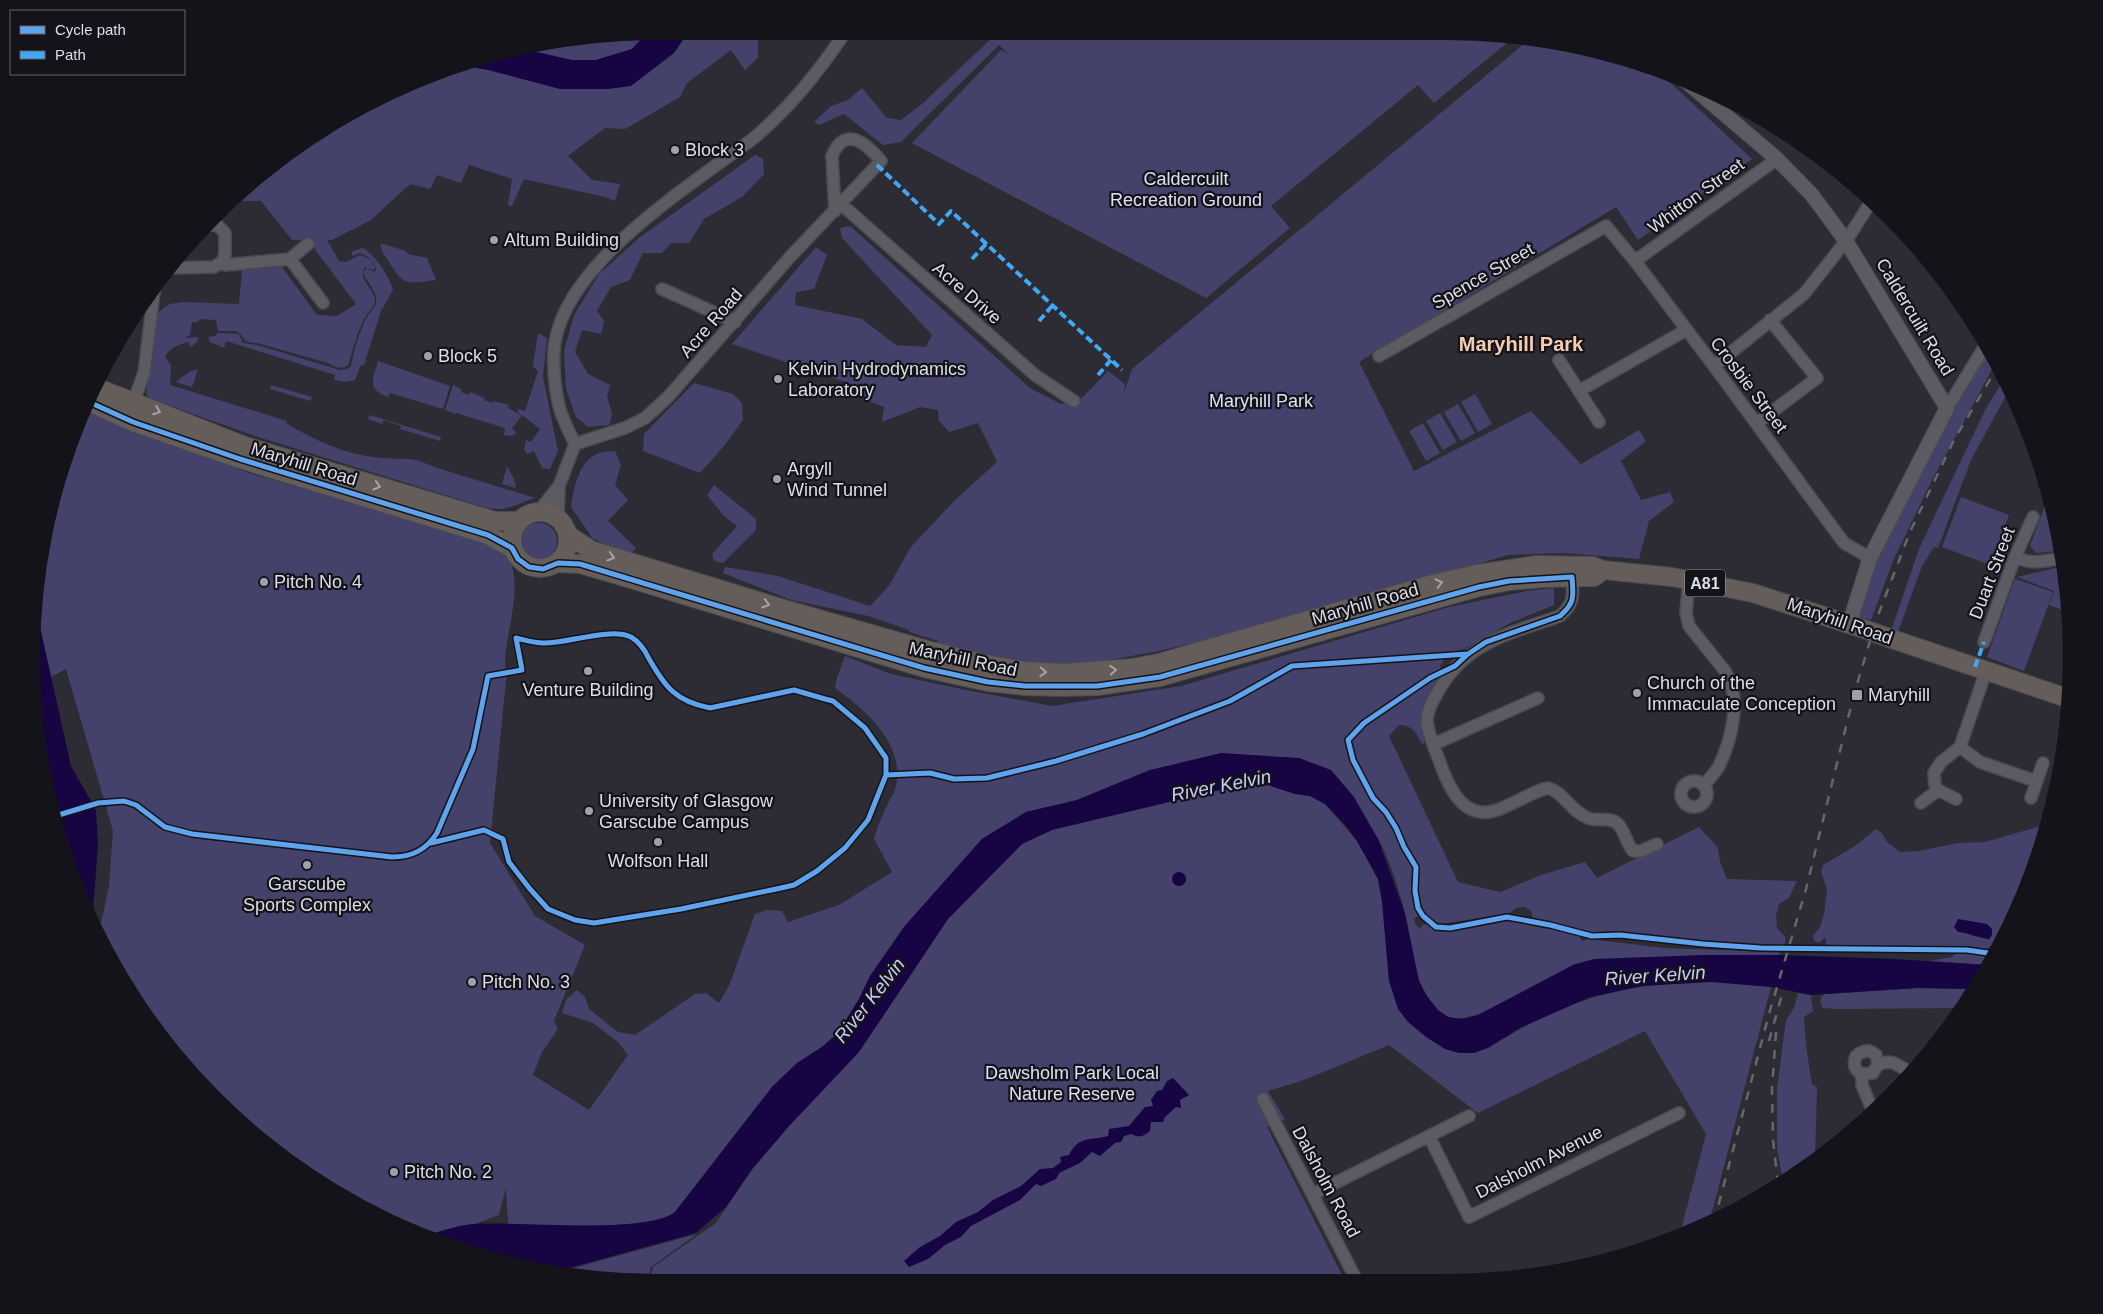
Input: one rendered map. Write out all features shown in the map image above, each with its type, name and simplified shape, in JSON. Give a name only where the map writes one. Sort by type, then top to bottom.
[{"type":"main road","name":"Maryhill Road","points":[[101,390],[245,446],[495,521],[518,521]]},
{"type":"main road","name":"Maryhill Road","points":[[95,405],[133,422],[240,458],[488,535],[512,548]]},
{"type":"main road","points":[[512,548],[511,538],[513,529],[524,516],[546,512],[558,519]]},
{"type":"main road","name":"A81","points":[[558,519],[568,535]]},
{"type":"main road","name":"Maryhill Road","points":[[568,535],[590,550],[781,608],[931,651],[1024,671],[1064,673],[1132,668],[1283,635]]},
{"type":"main road","points":[[558,563],[568,546],[568,535]]},
{"type":"main road","name":"A81","points":[[512,548],[518,559],[529,567],[543,569],[558,563]]},
{"type":"main road","name":"Maryhill Road","points":[[558,563],[580,564],[613,573],[924,668],[988,682],[1024,686],[1097,686],[1133,682],[1187,670],[1424,587],[1477,574],[1537,565],[1594,577],[1603,570],[1689,580],[1754,593],[2062,695]]},
{"type":"street","points":[[538,512],[559,486],[575,444],[561,412],[554,367],[556,338],[565,310],[581,284],[632,229],[769,125],[804,90],[840,40]]},
{"type":"street","name":"Caldercuilt Road","points":[[1705,98],[1777,159],[1812,195],[1846,241],[1948,408]]},
{"type":"street","name":"Acre Road","points":[[575,444],[625,428],[645,418],[668,397],[790,257],[838,207],[881,161],[869,146],[863,141],[854,138],[846,140],[835,148],[832,162],[838,207]]},
{"type":"street","name":"Whitton Street","points":[[1635,261],[1777,159]]},
{"type":"street","name":"Acre Drive","points":[[838,207],[1036,375],[1074,402]]},
{"type":"street","points":[[1714,366],[1804,294],[1846,241],[1868,207]]},
{"type":"street","points":[[179,268],[214,267],[222,262],[225,255],[225,232],[217,225]]},
{"type":"street","name":"Crosbie Street","points":[[1606,226],[1635,261],[1757,423],[1844,543],[1870,558]]},
{"type":"street","name":"Spence Street","points":[[1379,356],[1606,226]]},
{"type":"street","points":[[222,262],[225,265],[290,259],[308,244]]},
{"type":"street","points":[[290,259],[323,303]]},
{"type":"street","points":[[662,289],[735,322]]},
{"type":"street","points":[[133,422],[135,402],[144,373],[153,302]]},
{"type":"street","points":[[1757,423],[1817,378],[1770,320]]},
{"type":"street","points":[[1579,391],[1686,330]]},
{"type":"street","points":[[1855,626],[1870,558],[1948,408],[1982,352]]},
{"type":"street","points":[[1559,360],[1599,422]]},
{"type":"street","points":[[558,519],[559,486]]},
{"type":"street","name":"Duart Street","points":[[1984,642],[2015,557],[2033,517]]},
{"type":"street","points":[[2015,557],[2026,562],[2036,563],[2055,559]]},
{"type":"street","points":[[1572,571],[1573,595],[1570,607],[1560,616],[1486,642],[1468,654],[1455,666],[1441,685],[1427,717],[1428,728],[1452,792],[1473,810],[1480,812],[1495,810],[1548,788],[1557,792],[1576,811],[1588,818],[1608,819],[1618,824],[1633,851],[1657,844]]},
{"type":"street","points":[[1689,580],[1686,613],[1688,626],[1730,678],[1734,693],[1732,722],[1726,746],[1719,766],[1704,784]]},
{"type":"street","points":[[1956,799],[1938,790],[1934,779],[1937,768],[1960,747],[1986,671]]},
{"type":"street","points":[[1434,744],[1538,698]]},
{"type":"street","points":[[1960,747],[1980,762],[2036,781]]},
{"type":"street","points":[[2031,798],[2043,763]]},
{"type":"street","points":[[1921,803],[1938,790]]},
{"type":"street","points":[[1863,1051],[1872,1052],[1876,1055],[1878,1064],[1873,1073],[1862,1074],[1855,1068],[1856,1056],[1863,1051]]},
{"type":"street","points":[[1878,1064],[1888,1061],[1894,1062],[1905,1069]]},
{"type":"street","points":[[1862,1074],[1862,1085],[1870,1104]]},
{"type":"street","name":"Dalsholm Road","points":[[1263,1099],[1314,1194],[1354,1274]]},
{"type":"street","name":"Dalsholm Avenue","points":[[1429,1136],[1470,1217],[1679,1112]]},
{"type":"street","points":[[1314,1194],[1469,1116]]},
{"type":"green space","points":[[640,40],[632,49],[596,60],[572,60],[537,52],[576,45]]},
{"type":"green space","points":[[683,40],[758,40],[758,58],[745,70],[731,50],[687,83],[680,97],[625,129],[605,128],[568,156],[592,180],[620,184],[615,201],[605,197],[524,179],[512,206],[508,205],[512,179],[469,165],[461,183],[437,175],[430,189],[410,184],[371,220],[332,240],[327,240],[339,261],[346,262],[360,255],[371,260],[375,267],[374,270],[365,267],[363,271],[364,279],[374,295],[375,302],[361,326],[347,366],[342,368],[336,367],[328,363],[249,342],[240,333],[235,331],[218,331],[216,320],[199,319],[198,322],[192,322],[190,335],[184,338],[198,337],[197,342],[191,347],[188,342],[178,345],[169,351],[165,357],[171,365],[170,385],[287,421],[286,423],[316,440],[345,451],[374,457],[416,460],[535,498],[507,508],[487,508],[255,436],[148,398],[146,392],[153,319],[163,308],[170,304],[184,302],[239,304],[242,270],[282,267],[317,315],[337,316],[356,304],[308,240],[292,240],[261,201],[242,201],[281,168],[314,144],[384,104],[421,87],[476,68],[488,70],[674,53]]},
{"type":"green space","name":"Caldercuilt Recreation Ground","points":[[990,40],[1446,40],[1507,43],[1434,103],[1418,85],[1271,206],[1290,228],[1206,298],[912,143],[1001,50],[1009,55],[999,45],[901,142],[883,145],[844,114],[819,125],[814,122],[831,106],[848,100],[862,88],[887,118],[901,120],[922,104]]},
{"type":"green space","name":"Maryhill Park","points":[[1523,45],[1606,61],[1671,83],[1752,159],[1638,240],[1616,207],[1359,362],[1414,471],[1531,411],[1581,464],[1639,430],[1646,441],[1621,461],[1641,500],[1670,492],[1674,502],[1649,521],[1639,559],[1565,553],[1508,555],[1272,624],[1159,651],[1087,664],[1018,664],[937,644],[938,641],[868,616],[791,600],[723,573],[725,567],[778,576],[870,606],[889,586],[910,548],[955,500],[997,462],[978,423],[949,432],[939,421],[938,410],[920,407],[882,422],[884,407],[861,398],[851,384],[732,344],[816,247],[827,255],[814,289],[796,292],[795,305],[862,319],[896,345],[926,347],[932,335],[842,238],[840,228],[850,226],[1030,388],[1061,404],[1082,398],[1108,371],[1125,384],[1124,393],[1132,369]]},
{"type":"green space","points":[[755,155],[763,159],[764,174],[742,197],[704,219],[689,243],[671,243],[662,253],[643,253],[630,280],[611,287],[597,311],[604,321],[601,334],[582,330],[575,352],[588,374],[610,385],[607,397],[612,413],[609,425],[588,427],[576,417],[566,389],[564,351],[574,315],[599,274],[639,238]]},
{"type":"green space","points":[[380,244],[406,251],[408,254],[427,258],[436,280],[408,282],[404,280],[394,270]]},
{"type":"green space","points":[[362,248],[371,254],[381,266],[393,290],[381,311],[364,365],[361,365],[355,380],[346,382],[334,380],[335,375],[226,341],[224,348],[210,342],[208,337],[215,336],[218,333],[239,334],[243,343],[257,345],[340,370],[347,369],[351,366],[364,323],[376,303],[375,294],[363,272],[367,268],[375,272],[375,266],[372,261],[360,253],[353,256],[351,252]]},
{"type":"green space","points":[[538,333],[547,338],[543,377],[558,451],[550,469],[542,468],[534,451],[527,454],[524,449],[526,440],[531,442],[540,429],[522,415],[512,429],[517,433],[512,436],[504,435],[505,428],[456,413],[455,415],[445,410],[453,385],[461,389],[461,392],[469,395],[470,392],[492,403],[493,401],[509,405],[508,408],[521,415],[517,411],[518,409],[525,411],[538,371],[533,366]]},
{"type":"green space","points":[[1985,357],[1992,370],[1931,482],[1893,561],[1871,620],[1856,616],[1880,548],[1957,400]]},
{"type":"green space","points":[[378,361],[450,386],[443,409],[390,393],[388,397],[376,391],[373,378]]},
{"type":"green space","points":[[198,369],[192,387],[176,382],[189,372]]},
{"type":"green space","points":[[694,383],[733,394],[742,403],[743,420],[724,446],[700,473],[643,451],[644,434]]},
{"type":"green space","points":[[271,385],[312,397],[310,401],[270,389]]},
{"type":"green space","points":[[2000,386],[2005,397],[1971,460],[1938,548],[1934,547],[1922,566],[1898,632],[1892,628],[1919,549],[1985,410]]},
{"type":"green space","points":[[1475,394],[1492,424],[1478,432],[1461,402]]},
{"type":"green space","points":[[1458,404],[1475,433],[1461,441],[1444,412]]},
{"type":"green space","points":[[92,411],[246,472],[463,536],[491,545],[501,551],[511,564],[514,576],[514,590],[506,650],[506,677],[490,843],[535,916],[585,945],[554,1021],[558,1029],[542,1052],[533,1075],[589,1110],[628,1055],[618,1042],[593,1023],[562,1013],[566,1000],[577,990],[585,997],[589,1009],[618,1032],[635,1035],[695,994],[706,993],[719,1003],[729,986],[755,914],[767,910],[782,911],[788,922],[839,905],[892,872],[874,839],[895,788],[897,771],[895,756],[889,742],[880,729],[859,707],[835,688],[845,656],[891,674],[1052,706],[1181,686],[1449,607],[1527,591],[1554,588],[1554,605],[1510,623],[1462,650],[1449,652],[1440,666],[1442,677],[1433,692],[1427,741],[1422,744],[1414,730],[1404,725],[1399,725],[1389,736],[1458,882],[1500,892],[1541,875],[1585,862],[1597,878],[1699,827],[1718,848],[1720,862],[1727,879],[1797,881],[1789,898],[1779,904],[1776,916],[1777,928],[1786,938],[1784,945],[1749,946],[1611,932],[1593,934],[1533,919],[1531,911],[1525,907],[1516,908],[1510,913],[1441,924],[1421,914],[1414,919],[1416,925],[1421,929],[1421,926],[1425,924],[1436,928],[1456,929],[1492,920],[1512,919],[1541,924],[1579,935],[1582,941],[1592,938],[1603,938],[1598,940],[1664,948],[1779,952],[1780,955],[1705,955],[1586,961],[1573,965],[1496,1007],[1465,1018],[1453,1018],[1440,1013],[1430,1003],[1423,990],[1413,958],[1400,896],[1390,864],[1378,839],[1299,758],[1271,757],[1150,770],[1077,800],[1026,812],[982,839],[904,927],[870,976],[859,999],[838,1033],[822,1047],[797,1063],[772,1087],[675,1212],[663,1218],[644,1222],[596,1226],[508,1224],[506,1187],[499,1215],[475,1224],[438,1233],[384,1210],[348,1191],[314,1170],[281,1146],[250,1121],[193,1064],[144,1000],[123,966],[101,924],[109,886],[113,831],[66,669],[51,677],[41,630],[45,576],[61,497]]},
{"type":"green space","points":[[1440,413],[1457,442],[1443,450],[1426,421]]},
{"type":"green space","points":[[370,415],[441,437],[440,441],[400,429],[401,426],[384,420],[382,424],[368,419]]},
{"type":"green space","points":[[1423,423],[1440,453],[1426,461],[1409,431]]},
{"type":"green space","points":[[615,451],[621,465],[615,485],[628,500],[608,521],[636,548],[631,554],[593,539],[571,507],[578,476],[586,462],[599,453]]},
{"type":"green space","points":[[507,466],[514,479],[516,488],[502,484]]},
{"type":"green space","points":[[714,485],[756,519],[756,530],[723,563],[714,561],[712,554],[737,526],[724,516],[707,495]]},
{"type":"green space","points":[[1961,497],[2009,515],[1990,565],[1942,547]]},
{"type":"green space","points":[[2044,507],[2054,551],[2036,553],[2030,546]]},
{"type":"green space","points":[[539,523],[551,529],[557,541],[551,553],[539,559],[527,553],[521,541],[527,529]]},
{"type":"green space","points":[[2057,568],[2061,610],[2049,605],[2054,591],[2017,577]]},
{"type":"green space","points":[[2015,579],[2053,592],[2024,671],[1987,657]]},
{"type":"green space","name":"Dawsholm Park Local Nature Reserve","points":[[1268,785],[1295,794],[1310,796],[1325,804],[1357,841],[1378,879],[1382,901],[1389,981],[1474,1053],[1551,1013],[1609,993],[1669,983],[1689,982],[1725,982],[1771,987],[1712,1213],[1682,1227],[1706,1134],[1645,1031],[1478,1113],[1389,1045],[1304,1080],[1268,1091],[1285,1119],[1267,1127],[1341,1274],[651,1274],[653,1267],[716,1223],[753,1168],[789,1126],[859,1052],[948,919],[1022,844],[1052,830],[1096,818],[1224,789]]},
{"type":"green space","points":[[2039,827],[2016,893],[1999,930],[1988,948],[1982,950],[1829,946],[1826,944],[1826,937],[1819,943],[1814,941],[1813,936],[1820,927],[1824,914],[1827,890],[1821,871],[1823,865],[1855,846],[1876,829],[1882,833],[1887,842],[1900,852],[1919,851],[1958,843],[1985,842]]},
{"type":"green space","points":[[1957,951],[1986,954],[1981,965],[1929,961],[1952,957]]},
{"type":"green space","points":[[1917,988],[1966,989],[1953,1008],[1823,1008],[1821,1000],[1824,994]]},
{"type":"green space","points":[[1798,993],[1811,995],[1813,1011],[1804,1017],[1812,1084],[1817,1087],[1815,1151],[1782,1174],[1777,1148],[1777,1089],[1786,1020],[1794,1008]]},
{"type":"green space","points":[[697,1234],[651,1267],[649,1274],[573,1268]]},
{"type":"water","points":[[640,40],[683,40],[674,53],[631,86],[608,89],[560,89],[476,68],[537,52],[572,60],[596,60],[632,49]]},
{"type":"water","points":[[41,630],[71,766],[96,810],[98,846],[93,907],[73,855],[61,817],[52,777],[45,738],[41,697]]},
{"type":"water","name":"River Kelvin","points":[[1221,753],[1299,758],[1331,770],[1354,797],[1378,839],[1405,913],[1419,981],[1427,996],[1438,1010],[1448,1017],[1463,1019],[1478,1015],[1573,965],[1594,959],[1705,955],[1780,955],[1981,965],[1966,989],[1917,988],[1811,995],[1771,987],[1711,982],[1642,986],[1590,997],[1520,1028],[1488,1048],[1474,1053],[1459,1053],[1445,1049],[1426,1037],[1408,1022],[1398,1009],[1389,981],[1382,901],[1378,879],[1357,841],[1346,826],[1325,804],[1310,796],[1295,794],[1268,785],[1224,789],[1052,830],[1022,844],[948,919],[859,1052],[789,1126],[753,1168],[726,1207],[696,1233],[570,1268],[497,1253],[437,1233],[469,1225],[580,1226],[638,1223],[660,1219],[675,1212],[772,1087],[797,1063],[822,1047],[838,1033],[859,999],[870,976],[904,927],[982,839],[1026,812],[1077,800],[1150,770]]},
{"type":"water","points":[[1179,872],[1184,874],[1186,879],[1184,884],[1179,886],[1174,884],[1172,879],[1174,874]]},
{"type":"water","points":[[1958,919],[1987,924],[1992,929],[1992,935],[1989,939],[1958,932],[1954,927]]},
{"type":"water","points":[[1173,1078],[1189,1095],[1180,1100],[1181,1108],[1176,1107],[1165,1117],[1163,1122],[1151,1122],[1148,1133],[1143,1136],[1131,1134],[1124,1136],[1121,1142],[1115,1143],[1100,1156],[1092,1152],[1080,1163],[1059,1173],[1056,1179],[1041,1186],[1036,1184],[1020,1200],[971,1226],[961,1237],[945,1245],[928,1259],[909,1267],[904,1261],[920,1247],[940,1236],[956,1222],[978,1212],[993,1200],[1021,1186],[1040,1169],[1053,1168],[1061,1162],[1060,1157],[1069,1155],[1077,1144],[1086,1140],[1108,1136],[1109,1129],[1129,1126],[1145,1107],[1153,1106],[1151,1100],[1157,1091],[1162,1090],[1167,1081]]},
{"type":"railway","points":[[1717,1211],[1769,1014],[1806,889],[1854,694],[1877,618],[1910,532],[1954,440],[1993,374]]},
{"type":"railway","points":[[1769,1041],[1783,991]]},
{"type":"railway","points":[[1776,1032],[1772,1089],[1773,1140],[1777,1177]]},
{"type":"marked path","points":[[877,165],[939,224],[951,211],[1122,370]]},
{"type":"marked path","points":[[972,259],[986,244]]},
{"type":"marked path","points":[[1039,321],[1052,306]]},
{"type":"marked path","points":[[1098,375],[1111,360]]},
{"type":"marked path","points":[[1975,667],[1984,642]]},
{"type":"cycle path","points":[[95,405],[133,422],[240,459],[488,535],[512,548],[518,559],[529,567],[543,569],[558,563],[580,564],[924,668],[988,682],[1025,686],[1097,686],[1160,677],[1479,587],[1509,581],[1572,577],[1571,603],[1560,616],[1486,642],[1468,654],[1455,666],[1430,678],[1364,723],[1348,740],[1353,760],[1373,798],[1386,812],[1396,828],[1404,847],[1416,867],[1415,891],[1418,908],[1423,916],[1436,927],[1450,928],[1507,917],[1550,925],[1592,936],[1620,935],[1761,948],[1967,950],[1987,953]]},
{"type":"cycle path","points":[[60,814],[98,803],[124,801],[136,805],[165,827],[192,834],[392,857],[412,854],[428,844],[437,833],[473,749],[488,676],[522,670],[516,638],[533,642],[553,643],[612,634],[622,634],[631,637],[643,649],[660,677],[672,691],[679,697],[710,708],[794,690],[833,701],[865,728],[886,758],[886,775],[868,820],[845,848],[817,871],[794,885],[681,909],[594,923],[575,920],[548,909],[530,889],[509,862],[503,839],[484,830],[431,843]]},
{"type":"cycle path","points":[[886,775],[930,773],[954,779],[987,778],[1056,761],[1143,734],[1230,701],[1292,666],[1468,654]]},
{"type":"place","name":"Block 3","points":[[675,150]]},
{"type":"place","name":"Altum Building","points":[[494,240]]},
{"type":"place","name":"Block 5","points":[[428,356]]},
{"type":"place","name":"Kelvin Hydrodynamics Laboratory","points":[[778,379]]},
{"type":"place","name":"Argyll Wind Tunnel","points":[[777,479]]},
{"type":"place","name":"Pitch No. 4","points":[[264,582]]},
{"type":"place","name":"Venture Building","points":[[588,671]]},
{"type":"place","name":"Church of the Immaculate Conception","points":[[1637,693]]},
{"type":"place","name":"Maryhill","points":[[1857,695]]},
{"type":"place","name":"University of Glasgow Garscube Campus","points":[[589,811]]},
{"type":"place","name":"Wolfson Hall","points":[[658,842]]},
{"type":"place","name":"Garscube Sports Complex","points":[[307,865]]},
{"type":"place","name":"Pitch No. 3","points":[[472,982]]},
{"type":"place","name":"Pitch No. 2","points":[[394,1172]]},
{"type":"district","name":"Maryhill Park","points":[[1521,344]]}]
